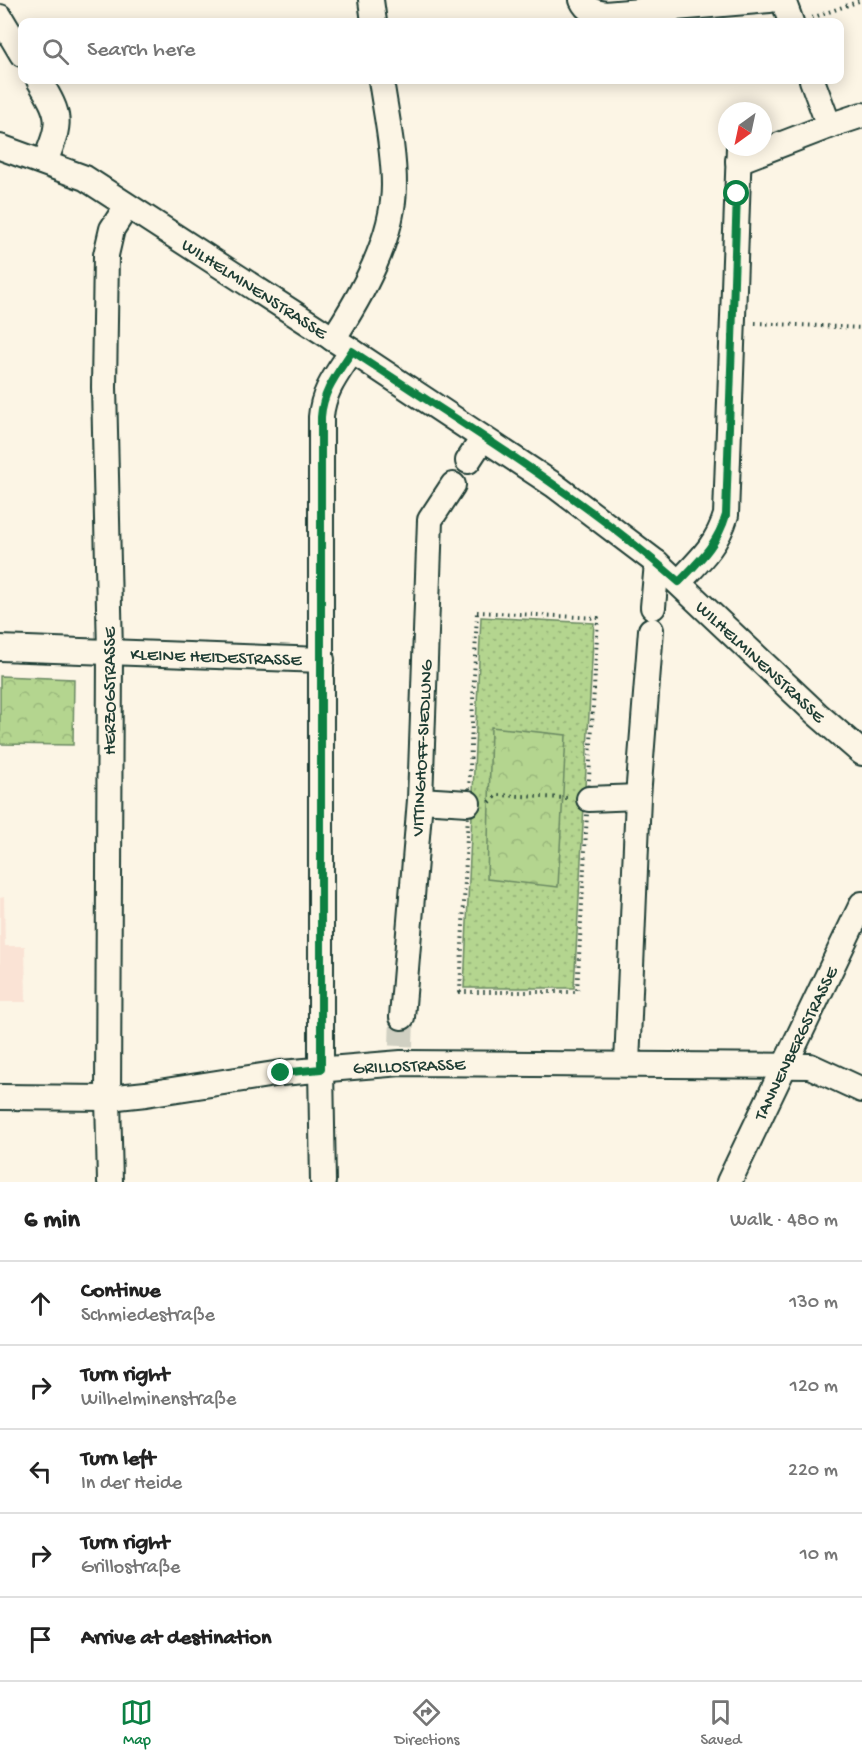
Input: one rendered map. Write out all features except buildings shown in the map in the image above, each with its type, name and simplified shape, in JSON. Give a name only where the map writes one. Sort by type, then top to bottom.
[{"type":"street","points":[[371,0],[373,18]]},
{"type":"street","points":[[582,0],[586,8],[592,12],[605,14],[770,0]]},
{"type":"street","points":[[783,0],[798,18]]},
{"type":"street","points":[[0,17],[18,47]]},
{"type":"street","points":[[41,84],[57,113],[56,134],[45,162]]},
{"type":"street","points":[[323,1182],[321,1069],[322,402],[342,345],[351,310],[380,250],[389,220],[394,187],[381,84]]},
{"type":"street","points":[[813,84],[829,126]]},
{"type":"street","points":[[772,144],[862,115]]},
{"type":"street","name":"WILHELMINENSTRASSE","points":[[0,147],[85,178],[554,485],[679,582],[817,714],[862,753]]},
{"type":"street","points":[[679,582],[714,544],[721,532],[726,515],[739,156]]},
{"type":"street","name":"HERZOGSTRASSE","points":[[110,1182],[108,1098],[110,652],[104,387],[106,255],[112,228],[127,206]]},
{"type":"street","points":[[468,461],[483,438]]},
{"type":"street","name":"VITTINGHOFF-SIEDLUNG","points":[[402,1017],[420,800],[430,520],[453,485]]},
{"type":"street","points":[[627,1064],[638,797],[657,563]]},
{"type":"street","name":"KLEINE HEIDESTRASSE","points":[[0,648],[322,660]]},
{"type":"street","points":[[589,799],[638,797]]},
{"type":"street","points":[[420,800],[478,803]]},
{"type":"street","name":"TANNENBERGSTRASSE","points":[[729,1182],[862,904]]},
{"type":"street","name":"GRILLOSTRASSE","points":[[0,1097],[108,1098],[321,1069],[401,1055],[627,1064],[810,1066],[862,1090]]},
{"type":"path","points":[[809,18],[862,0]]},
{"type":"path","points":[[733,322],[862,328]]},
{"type":"path","points":[[477,612],[598,618],[589,799],[578,992],[460,992],[478,803],[477,612]]},
{"type":"path","points":[[478,803],[498,795],[589,799]]},
{"type":"shaded area","points":[[4,897],[5,946],[25,946],[26,1002],[0,1002],[0,898]]},
{"type":"green space","points":[[481,617],[594,623],[574,988],[464,988]]},
{"type":"green space","points":[[0,676],[74,679],[73,745],[0,744]]},
{"type":"green space","points":[[491,727],[566,735],[558,887],[487,879]]},
{"type":"tunnel","points":[[401,1046],[402,1017]]},
{"type":"route","points":[[281,1073],[321,1069],[321,417],[322,402],[326,392],[352,351],[554,485],[679,582],[714,544],[721,532],[726,515],[737,194]]}]
